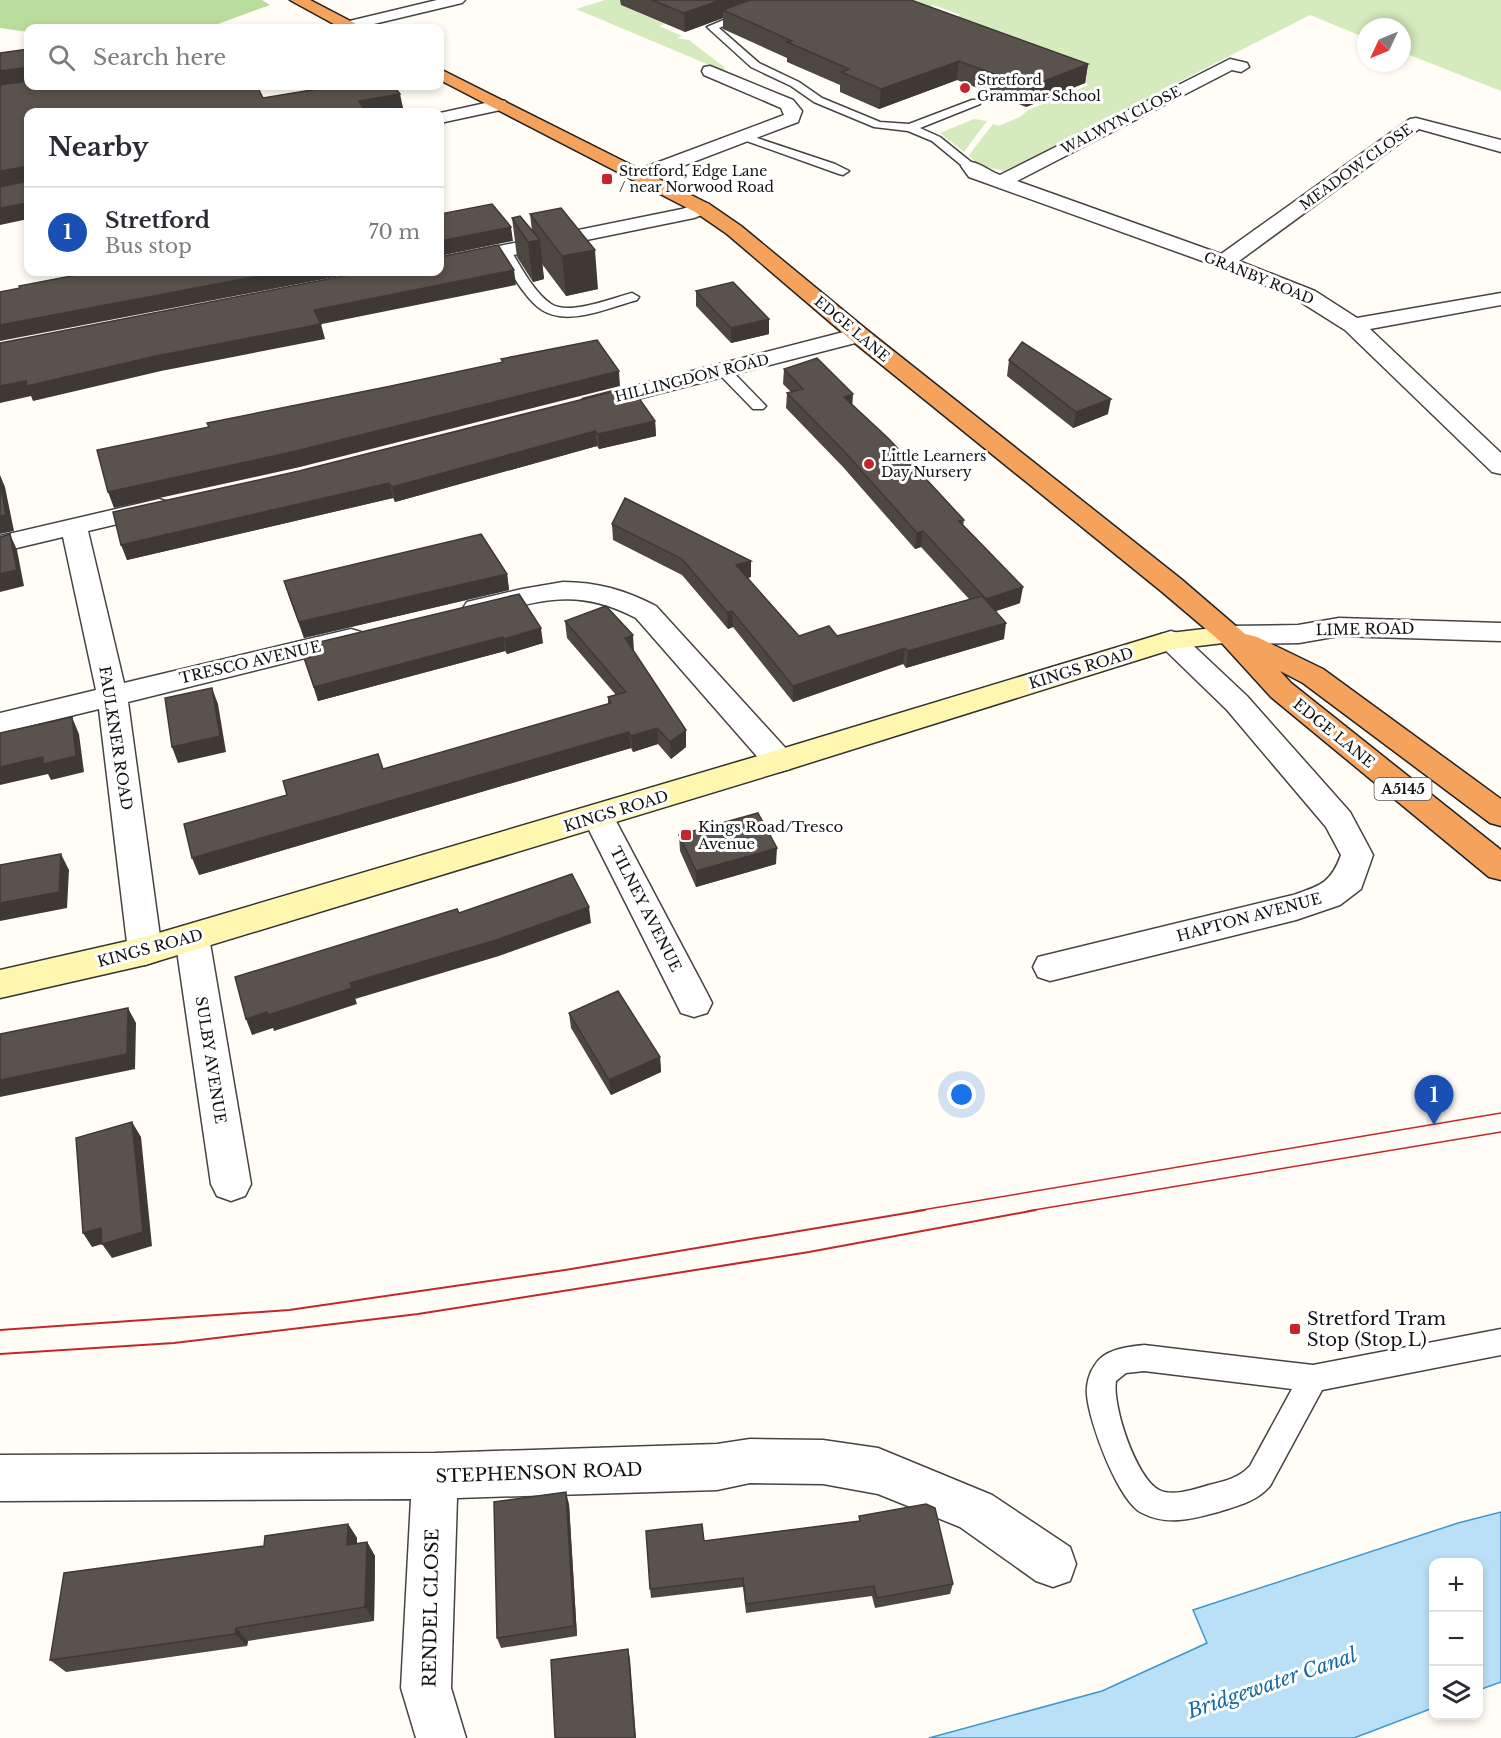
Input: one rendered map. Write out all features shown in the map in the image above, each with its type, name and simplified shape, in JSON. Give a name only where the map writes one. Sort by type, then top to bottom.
[{"type":"highway","points":[[298,0],[343,24]]},
{"type":"highway","name":"EDGE LANE","points":[[444,76],[702,208],[734,230],[858,335],[1230,635],[1281,690],[1501,868]]},
{"type":"highway","name":"EDGE LANE","points":[[1230,635],[1313,676],[1501,815]]},
{"type":"street","points":[[361,24],[457,0]]},
{"type":"street","name":"WALWYN CLOSE","points":[[1001,182],[1230,64],[1241,67]]},
{"type":"street","points":[[639,176],[792,118],[793,111],[787,104],[710,71]]},
{"type":"street","points":[[444,117],[500,105]]},
{"type":"street","name":"MEADOW CLOSE","points":[[1224,262],[1416,123],[1501,146]]},
{"type":"street","name":"GRANBY ROAD","points":[[970,166],[976,173],[1224,262],[1307,296],[1353,325],[1499,463]]},
{"type":"street","points":[[444,263],[687,214],[702,208]]},
{"type":"street","points":[[1353,325],[1501,299]]},
{"type":"street","name":"HILLINGDON ROAD","points":[[565,410],[858,335]]},
{"type":"street","points":[[0,544],[177,504]]},
{"type":"street","name":"FAULKNER ROAD","points":[[75,526],[112,695],[145,951]]},
{"type":"street","points":[[457,613],[553,590],[580,589],[604,592],[627,600],[646,612],[779,761]]},
{"type":"street","name":"LIME ROAD","points":[[1230,635],[1299,634],[1339,627],[1501,632]]},
{"type":"street","name":"TRESCO AVENUE","points":[[0,723],[376,632]]},
{"type":"street","name":"KINGS ROAD","points":[[0,984],[145,951],[598,816],[1171,640],[1230,635]]},
{"type":"street","name":"HAPTON AVENUE","points":[[1050,967],[1296,907],[1328,896],[1349,880],[1357,855],[1339,820],[1237,703],[1171,640]]},
{"type":"street","name":"TILNEY AVENUE","points":[[598,816],[694,1003]]},
{"type":"street","name":"SULBY AVENUE","points":[[192,937],[231,1184]]},
{"type":"street","name":"STEPHENSON ROAD","points":[[0,1478],[435,1476],[717,1467],[750,1461],[823,1462],[878,1471],[976,1511],[1053,1564]]},
{"type":"street","name":"RENDEL CLOSE","points":[[435,1476],[426,1688],[441,1738]]},
{"type":"lane","points":[[764,9],[712,27],[755,65],[795,84],[818,100],[878,125],[910,128],[936,139],[970,166]]},
{"type":"lane","points":[[910,128],[976,102]]},
{"type":"lane","points":[[746,137],[843,171]]},
{"type":"lane","points":[[504,251],[545,307],[558,313],[574,312],[632,297]]},
{"type":"lane","points":[[723,370],[758,406]]},
{"type":"lane","points":[[1313,1378],[1260,1476],[1252,1485],[1242,1490],[1172,1508],[1148,1502],[1134,1484],[1101,1406],[1099,1392],[1102,1379],[1108,1370],[1115,1364],[1130,1358],[1313,1378],[1501,1342]]},
{"type":"green space","points":[[0,0],[262,0],[270,5],[218,24],[24,24],[24,31],[0,28]]},
{"type":"green space","points":[[605,0],[636,0],[621,5],[665,24],[659,26],[682,36],[677,38],[689,40],[724,67],[726,72],[576,9]]},
{"type":"green space","points":[[842,0],[1501,0],[1501,91],[1411,56],[1411,18],[1357,18],[1357,34],[1310,15],[1004,171],[978,165],[969,155],[993,124],[998,126],[1020,117],[1028,110],[1089,85],[930,26],[961,15],[933,5],[891,19]]},
{"type":"green space","points":[[974,119],[987,121],[964,152],[940,133]]},
{"type":"water","name":"Bridgewater Canal","points":[[1501,1512],[1501,1682],[1483,1689],[1483,1558],[1429,1558],[1429,1710],[1354,1738],[929,1738],[1102,1691],[1207,1643],[1193,1610],[1458,1523]]},
{"type":"building","points":[[652,0],[721,0],[684,13]]},
{"type":"building","points":[[750,0],[911,0],[1088,64],[1029,87],[959,61],[881,89],[841,72],[849,69],[787,42],[792,41],[723,10]]},
{"type":"building","points":[[24,50],[24,68],[0,71],[0,53]]},
{"type":"building","points":[[24,82],[24,90],[259,90],[263,98],[312,90],[397,90],[400,94],[359,101],[363,108],[24,108],[24,167],[0,171],[0,85]]},
{"type":"building","points":[[24,182],[24,204],[0,208],[0,187]]},
{"type":"building","points":[[492,204],[511,227],[444,240],[444,213]]},
{"type":"building","points":[[561,208],[595,250],[562,256],[530,214]]},
{"type":"building","points":[[520,216],[540,240],[528,242],[512,218]]},
{"type":"building","points":[[498,245],[514,270],[314,310],[321,324],[156,356],[27,386],[26,381],[0,386],[0,343],[343,276],[444,276],[444,256]]},
{"type":"building","points":[[71,276],[259,276],[0,325],[0,292],[20,288],[19,286]]},
{"type":"building","points":[[733,282],[769,319],[731,328],[696,291]]},
{"type":"building","points":[[597,340],[619,371],[296,451],[108,492],[97,450],[209,427],[207,423],[391,386],[503,362],[501,359]]},
{"type":"building","points":[[1022,342],[1111,399],[1076,412],[1009,360]]},
{"type":"building","points":[[817,358],[853,394],[844,397],[889,439],[964,520],[959,521],[1023,587],[986,599],[923,531],[917,533],[844,451],[787,393],[803,389],[784,369]]},
{"type":"building","points":[[631,387],[655,421],[598,434],[595,431],[392,487],[389,483],[121,545],[113,512],[299,471]]},
{"type":"building","points":[[0,481],[6,515],[0,516]]},
{"type":"building","points":[[625,498],[751,561],[736,565],[799,636],[829,626],[837,636],[982,596],[1006,623],[908,651],[905,648],[793,686],[732,611],[727,612],[682,559],[612,524]]},
{"type":"building","points":[[10,534],[17,570],[0,574],[0,537]]},
{"type":"building","points":[[481,534],[507,574],[299,622],[284,581]]},
{"type":"building","points":[[519,594],[541,628],[314,687],[304,658],[312,657],[307,645]]},
{"type":"building","points":[[606,606],[633,635],[625,638],[686,730],[670,742],[657,728],[631,736],[629,732],[192,858],[184,824],[287,795],[283,781],[378,754],[383,769],[611,703],[608,697],[626,692],[565,621]]},
{"type":"building","points":[[212,688],[220,736],[172,747],[165,698]]},
{"type":"building","points":[[72,717],[76,756],[43,764],[43,757],[0,767],[0,733]]},
{"type":"building","points":[[758,813],[777,848],[696,871],[679,835]]},
{"type":"building","points":[[61,854],[59,892],[0,903],[0,865]]},
{"type":"building","points":[[572,874],[589,907],[496,940],[350,983],[352,988],[268,1015],[267,1012],[246,1019],[235,977],[457,909],[459,913]]},
{"type":"building","points":[[618,991],[660,1057],[609,1080],[569,1013]]},
{"type":"building","points":[[128,1008],[127,1054],[0,1080],[0,1034]]},
{"type":"building","points":[[132,1122],[143,1232],[102,1244],[101,1228],[83,1233],[76,1138]]},
{"type":"building","points":[[566,1492],[574,1626],[497,1638],[494,1502]]},
{"type":"building","points":[[926,1504],[935,1508],[953,1584],[877,1598],[874,1586],[746,1604],[743,1578],[650,1589],[646,1531],[702,1524],[704,1541],[860,1521],[859,1516]]},
{"type":"building","points":[[348,1524],[347,1545],[367,1542],[365,1607],[236,1628],[235,1634],[50,1660],[64,1573],[264,1546],[265,1536]]},
{"type":"building","points":[[628,1649],[635,1738],[555,1738],[551,1660]]},
{"type":"tram line","points":[[916,1211],[1501,1113]]},
{"type":"tram line","points":[[1028,1211],[1501,1132]]},
{"type":"tram line","points":[[0,1330],[289,1310],[565,1270],[925,1210]]},
{"type":"tram line","points":[[0,1354],[174,1343],[418,1314],[809,1252],[1036,1210]]},
{"type":"place","name":"Stretford Grammar School","points":[[965,88]]},
{"type":"place","name":"Stretford, Edge Lane / near Norwood Road","points":[[607,179]]},
{"type":"place","name":"Little Learners Day Nursery","points":[[869,464]]},
{"type":"place","name":"Kings Road/Tresco Avenue","points":[[686,835]]},
{"type":"place","name":"Stretford","points":[[1434,1125]]},
{"type":"place","name":"Stretford Tram Stop (Stop L)","points":[[1295,1329]]}]
